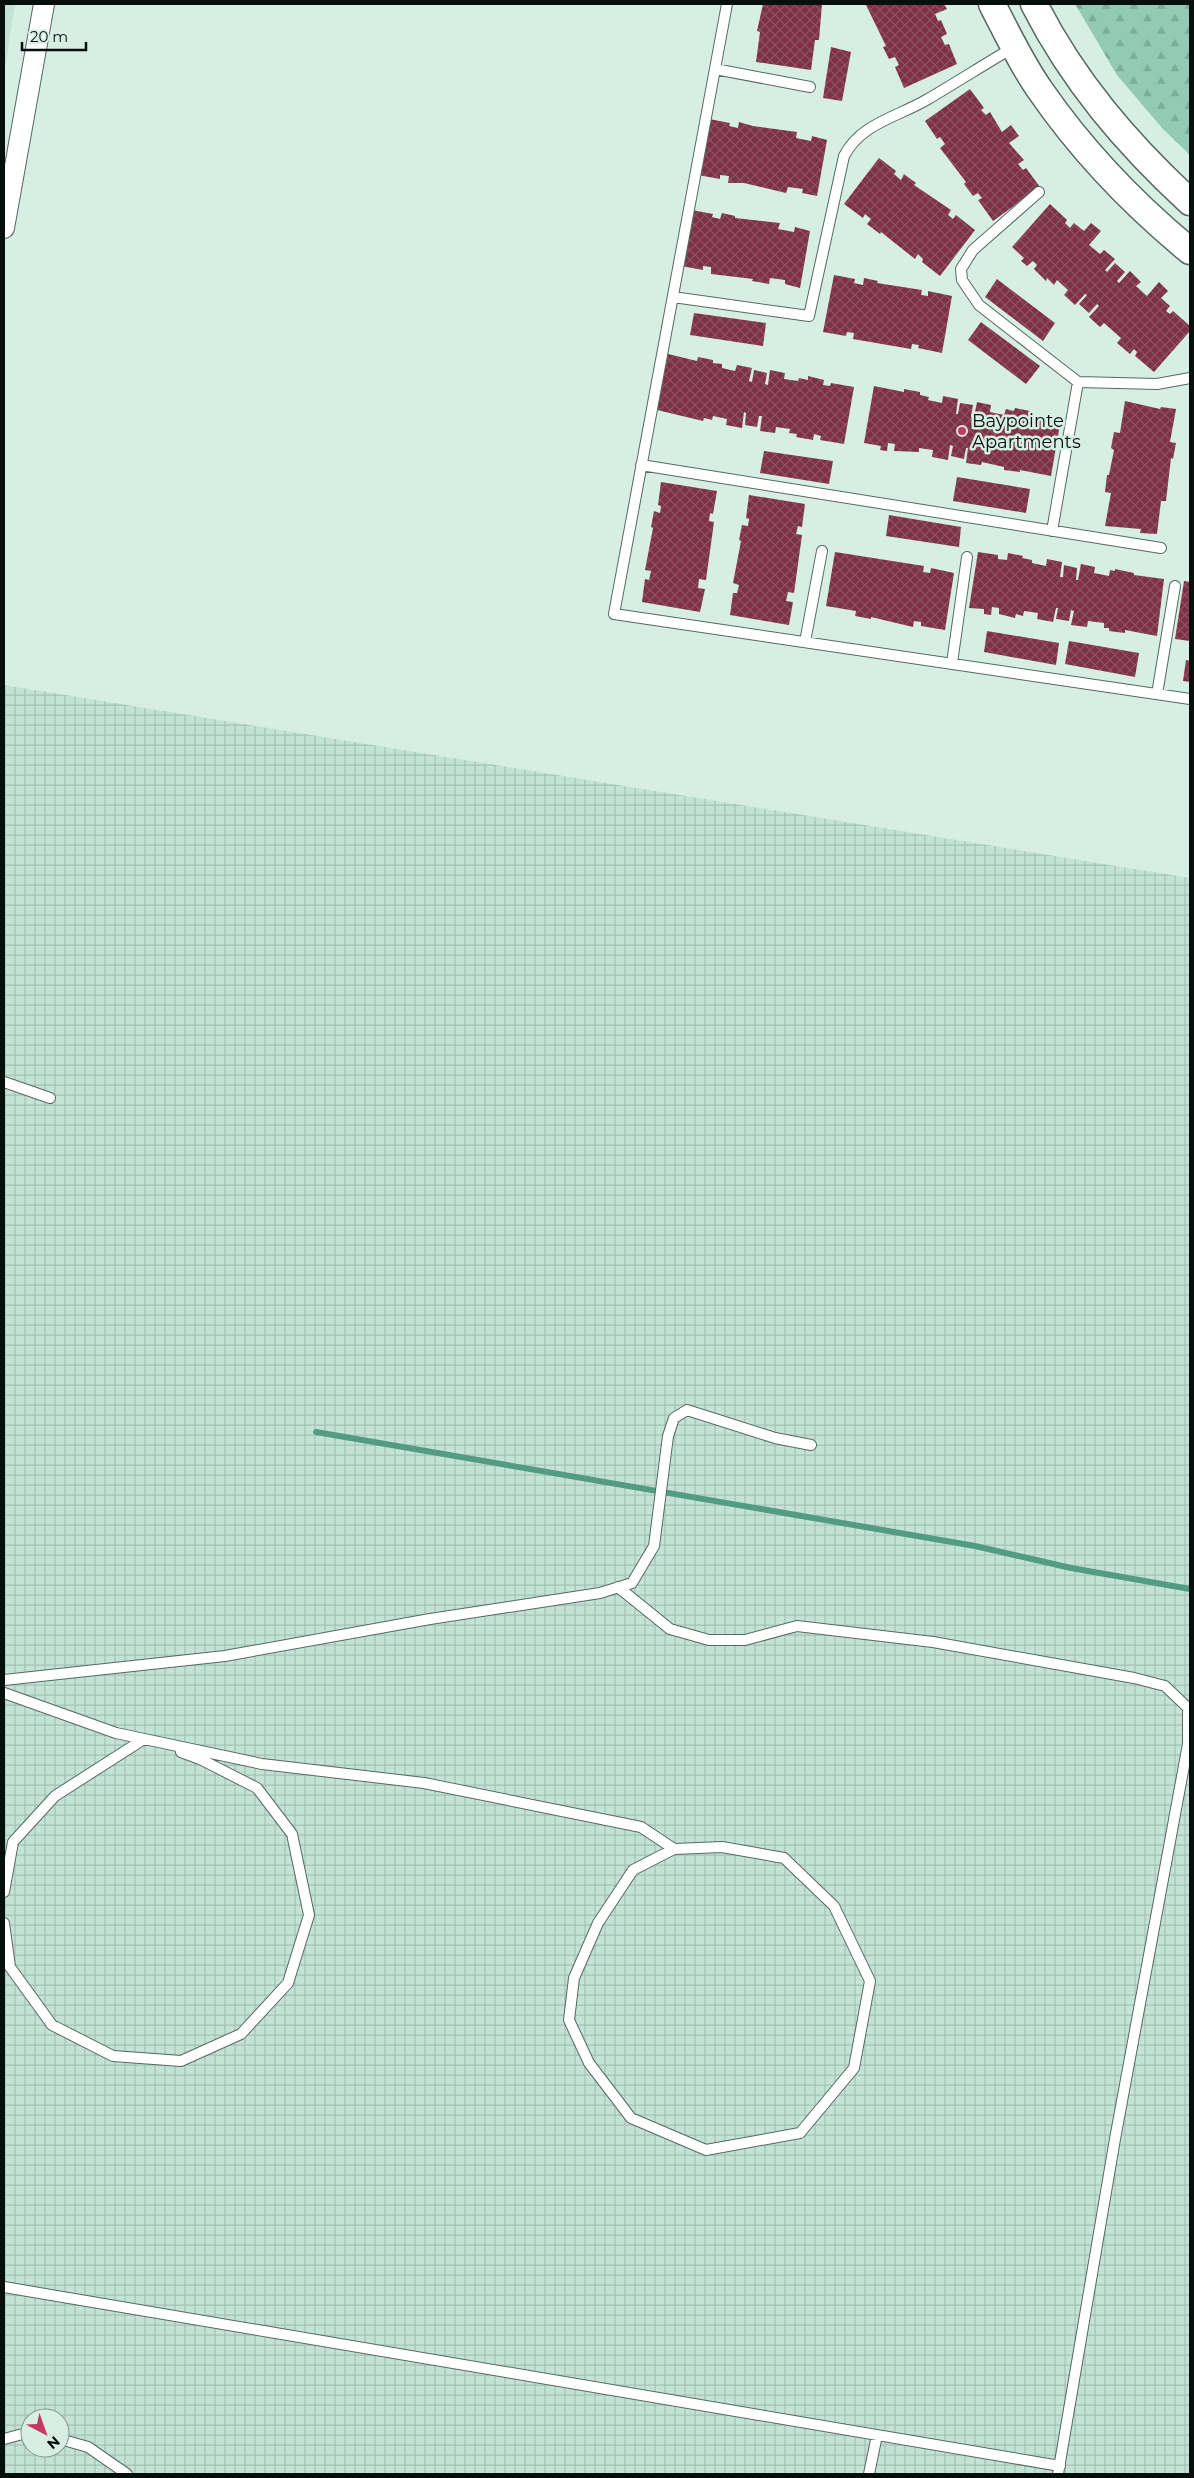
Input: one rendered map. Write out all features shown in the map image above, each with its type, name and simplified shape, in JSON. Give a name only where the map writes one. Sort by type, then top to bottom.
[{"type":"street","points":[[4,228],[44,4]]},
{"type":"street","points":[[992,4],[1014,47],[1039,89],[1097,164],[1136,203],[1190,251]]},
{"type":"street","points":[[1034,4],[1071,68],[1125,138],[1190,202]]},
{"type":"street","points":[[1014,47],[1047,29]]},
{"type":"lane","points":[[727,4],[614,614],[1190,698]]},
{"type":"lane","points":[[673,297],[809,316],[844,156],[851,143],[864,131],[926,100],[1014,47]]},
{"type":"lane","points":[[715,68],[810,87]]},
{"type":"lane","points":[[1039,192],[973,250],[961,268],[962,280],[979,305],[1078,382],[1157,384],[1190,378]]},
{"type":"lane","points":[[1052,531],[1078,382]]},
{"type":"lane","points":[[642,465],[1161,548]]},
{"type":"lane","points":[[805,642],[822,551]]},
{"type":"lane","points":[[952,663],[967,557]]},
{"type":"lane","points":[[1157,694],[1174,586]]},
{"type":"lane","points":[[4,1082],[50,1098]]},
{"type":"lane","points":[[4,1680],[224,1656],[430,1619],[600,1592],[632,1583],[654,1546],[668,1436],[674,1418],[687,1410],[775,1438],[811,1446]]},
{"type":"lane","points":[[4,2287],[877,2435],[1059,2470],[1116,2138],[1188,1744],[1188,1708],[1165,1686],[1134,1678],[933,1642],[797,1626],[744,1640],[709,1640],[670,1629],[618,1587]]},
{"type":"lane","points":[[4,1693],[116,1733],[142,1739],[262,1764],[424,1783],[641,1826],[674,1849],[722,1847],[784,1858],[834,1906],[870,1981],[854,2068],[800,2133],[706,2150],[631,2118],[589,2063],[569,2020],[574,1978],[598,1923],[633,1870],[674,1849]]},
{"type":"lane","points":[[4,1892],[12,1842],[56,1796],[142,1739]]},
{"type":"lane","points":[[4,1923],[10,1967],[52,2025],[114,2056],[181,2061],[241,2034],[288,1984],[309,1915],[292,1834],[257,1788],[200,1759],[142,1739]]},
{"type":"lane","points":[[4,2439],[20,2435]]},
{"type":"lane","points":[[869,2474],[877,2435]]},
{"type":"lane","points":[[70,2442],[88,2447],[127,2474]]},
{"type":"shaded area","points":[[4,4],[15,4],[4,75]]},
{"type":"shaded area","points":[[4,685],[1190,878],[1190,2474],[4,2474]]},
{"type":"green space","points":[[1075,4],[1190,4],[1190,155],[1162,128],[1117,75]]},
{"type":"building","points":[[763,4],[822,4],[819,40],[815,40],[811,70],[756,62],[760,32],[757,31]]},
{"type":"building","points":[[944,4],[947,9],[935,14],[938,21],[941,20],[947,34],[941,37],[945,45],[949,44],[957,64],[904,88],[895,67],[899,65],[895,57],[889,59],[883,47],[886,46],[866,5]]},
{"type":"building","points":[[831,47],[851,52],[842,101],[823,98]]},
{"type":"building","points":[[970,89],[984,108],[981,110],[986,115],[990,112],[1002,132],[1011,125],[1019,136],[1009,143],[1024,160],[1018,164],[1023,170],[1026,168],[1040,187],[993,221],[978,200],[982,198],[978,193],[973,196],[964,184],[966,182],[940,148],[945,144],[940,137],[937,139],[925,121]]},
{"type":"building","points":[[709,119],[730,123],[729,126],[738,128],[739,122],[753,126],[797,132],[796,138],[811,141],[812,136],[827,140],[817,196],[802,193],[803,189],[788,187],[786,193],[744,183],[728,183],[729,176],[720,175],[720,179],[698,175]]},
{"type":"building","points":[[879,158],[896,171],[894,174],[901,180],[904,174],[916,183],[914,185],[951,210],[948,215],[953,219],[956,215],[975,230],[940,276],[922,262],[923,259],[918,254],[915,259],[881,232],[880,234],[867,224],[871,219],[865,214],[863,218],[844,204]]},
{"type":"building","points":[[1050,204],[1067,220],[1065,223],[1070,228],[1074,223],[1084,231],[1091,223],[1101,231],[1089,245],[1100,254],[1104,250],[1115,259],[1105,270],[1107,272],[1115,263],[1125,272],[1117,281],[1119,283],[1130,271],[1141,282],[1136,286],[1147,296],[1159,282],[1168,291],[1161,298],[1170,306],[1166,311],[1170,314],[1173,311],[1190,326],[1190,331],[1154,372],[1135,356],[1137,352],[1134,349],[1130,354],[1117,343],[1121,338],[1104,323],[1100,327],[1089,317],[1099,306],[1097,304],[1089,313],[1079,304],[1087,295],[1085,294],[1075,305],[1064,295],[1068,290],[1057,280],[1054,285],[1047,278],[1046,281],[1034,269],[1037,265],[1033,261],[1027,266],[1021,261],[1024,258],[1012,247]]},
{"type":"building","points":[[692,210],[713,214],[712,217],[720,219],[722,213],[735,216],[735,218],[780,223],[778,229],[794,232],[795,227],[810,231],[800,288],[785,284],[785,280],[770,278],[769,284],[752,281],[753,279],[711,274],[711,267],[703,266],[703,270],[681,266]]},
{"type":"building","points":[[834,275],[855,279],[854,283],[863,285],[864,278],[878,281],[877,283],[922,290],[921,295],[928,296],[928,291],[952,296],[942,353],[918,348],[919,345],[912,344],[911,349],[853,339],[854,333],[847,332],[846,336],[823,332]]},
{"type":"building","points":[[997,279],[1055,323],[1043,341],[985,297]]},
{"type":"building","points":[[694,313],[766,323],[763,346],[690,335]]},
{"type":"building","points":[[981,322],[1040,366],[1026,384],[968,340]]},
{"type":"building","points":[[668,354],[697,361],[698,357],[713,360],[713,363],[722,364],[722,368],[735,371],[737,365],[752,368],[749,381],[752,382],[754,370],[767,373],[765,384],[768,385],[770,370],[785,373],[784,379],[798,381],[799,378],[808,380],[808,376],[824,380],[823,385],[830,386],[831,383],[854,387],[844,444],[820,440],[821,436],[814,434],[813,440],[796,437],[797,434],[789,433],[790,429],[776,427],[775,433],[760,431],[762,416],[759,416],[757,427],[745,425],[746,413],[744,412],[742,428],[726,425],[727,419],[713,416],[712,420],[704,418],[703,421],[657,410]]},
{"type":"building","name":"Baypointe Apartments","points":[[874,386],[904,392],[904,389],[920,392],[920,395],[929,397],[928,400],[942,403],[943,396],[958,399],[956,414],[958,414],[960,403],[973,405],[971,417],[974,417],[977,402],[991,405],[990,412],[1004,415],[1006,409],[1014,411],[1015,408],[1030,411],[1029,418],[1038,420],[1039,415],[1061,419],[1051,476],[1020,470],[1020,472],[1004,470],[1004,467],[982,462],[981,465],[966,463],[968,448],[966,448],[964,459],[951,456],[953,446],[950,445],[948,460],[932,457],[933,450],[919,448],[919,452],[894,451],[895,444],[888,443],[887,451],[880,450],[881,446],[864,443]]},
{"type":"building","points":[[1125,401],[1160,409],[1161,407],[1176,409],[1170,442],[1176,443],[1173,459],[1171,458],[1166,501],[1161,501],[1157,534],[1140,533],[1141,529],[1105,526],[1111,493],[1105,492],[1107,475],[1109,475],[1114,450],[1111,448],[1114,432],[1120,433]]},
{"type":"building","points":[[764,451],[833,461],[829,484],[760,473]]},
{"type":"building","points":[[957,477],[1030,489],[1026,513],[953,501]]},
{"type":"building","points":[[661,482],[717,491],[713,514],[710,513],[709,521],[714,522],[706,580],[699,579],[698,588],[705,589],[700,612],[642,602],[645,579],[649,580],[651,571],[645,570],[653,528],[651,527],[654,511],[660,513],[661,506],[658,505]]},
{"type":"building","points":[[749,495],[805,504],[802,527],[798,526],[796,534],[802,535],[794,593],[788,592],[786,601],[793,602],[789,625],[730,615],[733,593],[737,593],[739,585],[733,583],[742,525],[748,526],[749,519],[746,518]]},
{"type":"building","points":[[889,515],[961,527],[959,547],[886,536]]},
{"type":"building","points":[[835,552],[924,566],[923,572],[930,573],[931,568],[954,573],[945,630],[921,626],[921,622],[914,621],[913,627],[871,617],[871,619],[855,616],[856,611],[826,606]]},
{"type":"building","points":[[978,552],[998,555],[998,559],[1007,560],[1008,553],[1023,556],[1022,558],[1032,560],[1032,563],[1046,566],[1047,559],[1062,562],[1060,577],[1063,577],[1064,565],[1077,568],[1076,580],[1078,580],[1081,564],[1095,567],[1094,573],[1109,576],[1110,570],[1115,571],[1115,569],[1134,573],[1134,575],[1164,579],[1157,636],[1125,630],[1125,633],[1109,631],[1109,628],[1104,628],[1104,623],[1088,621],[1087,627],[1071,625],[1074,611],[1071,610],[1069,621],[1056,619],[1058,608],[1056,608],[1053,622],[1037,619],[1038,613],[1024,611],[1023,616],[1016,614],[1015,618],[999,614],[999,608],[992,607],[991,615],[984,614],[984,609],[969,608]]},
{"type":"building","points":[[1184,581],[1190,582],[1190,641],[1175,639]]},
{"type":"building","points":[[987,631],[1059,643],[1056,665],[984,652]]},
{"type":"building","points":[[1069,641],[1139,653],[1135,677],[1065,664]]},
{"type":"building","points":[[1186,660],[1190,661],[1190,682],[1183,681]]},
{"type":"waterway","points":[[316,1432],[975,1546],[1071,1568],[1190,1589]]},
{"type":"place","name":"Baypointe Apartments","points":[[962,431]]}]
